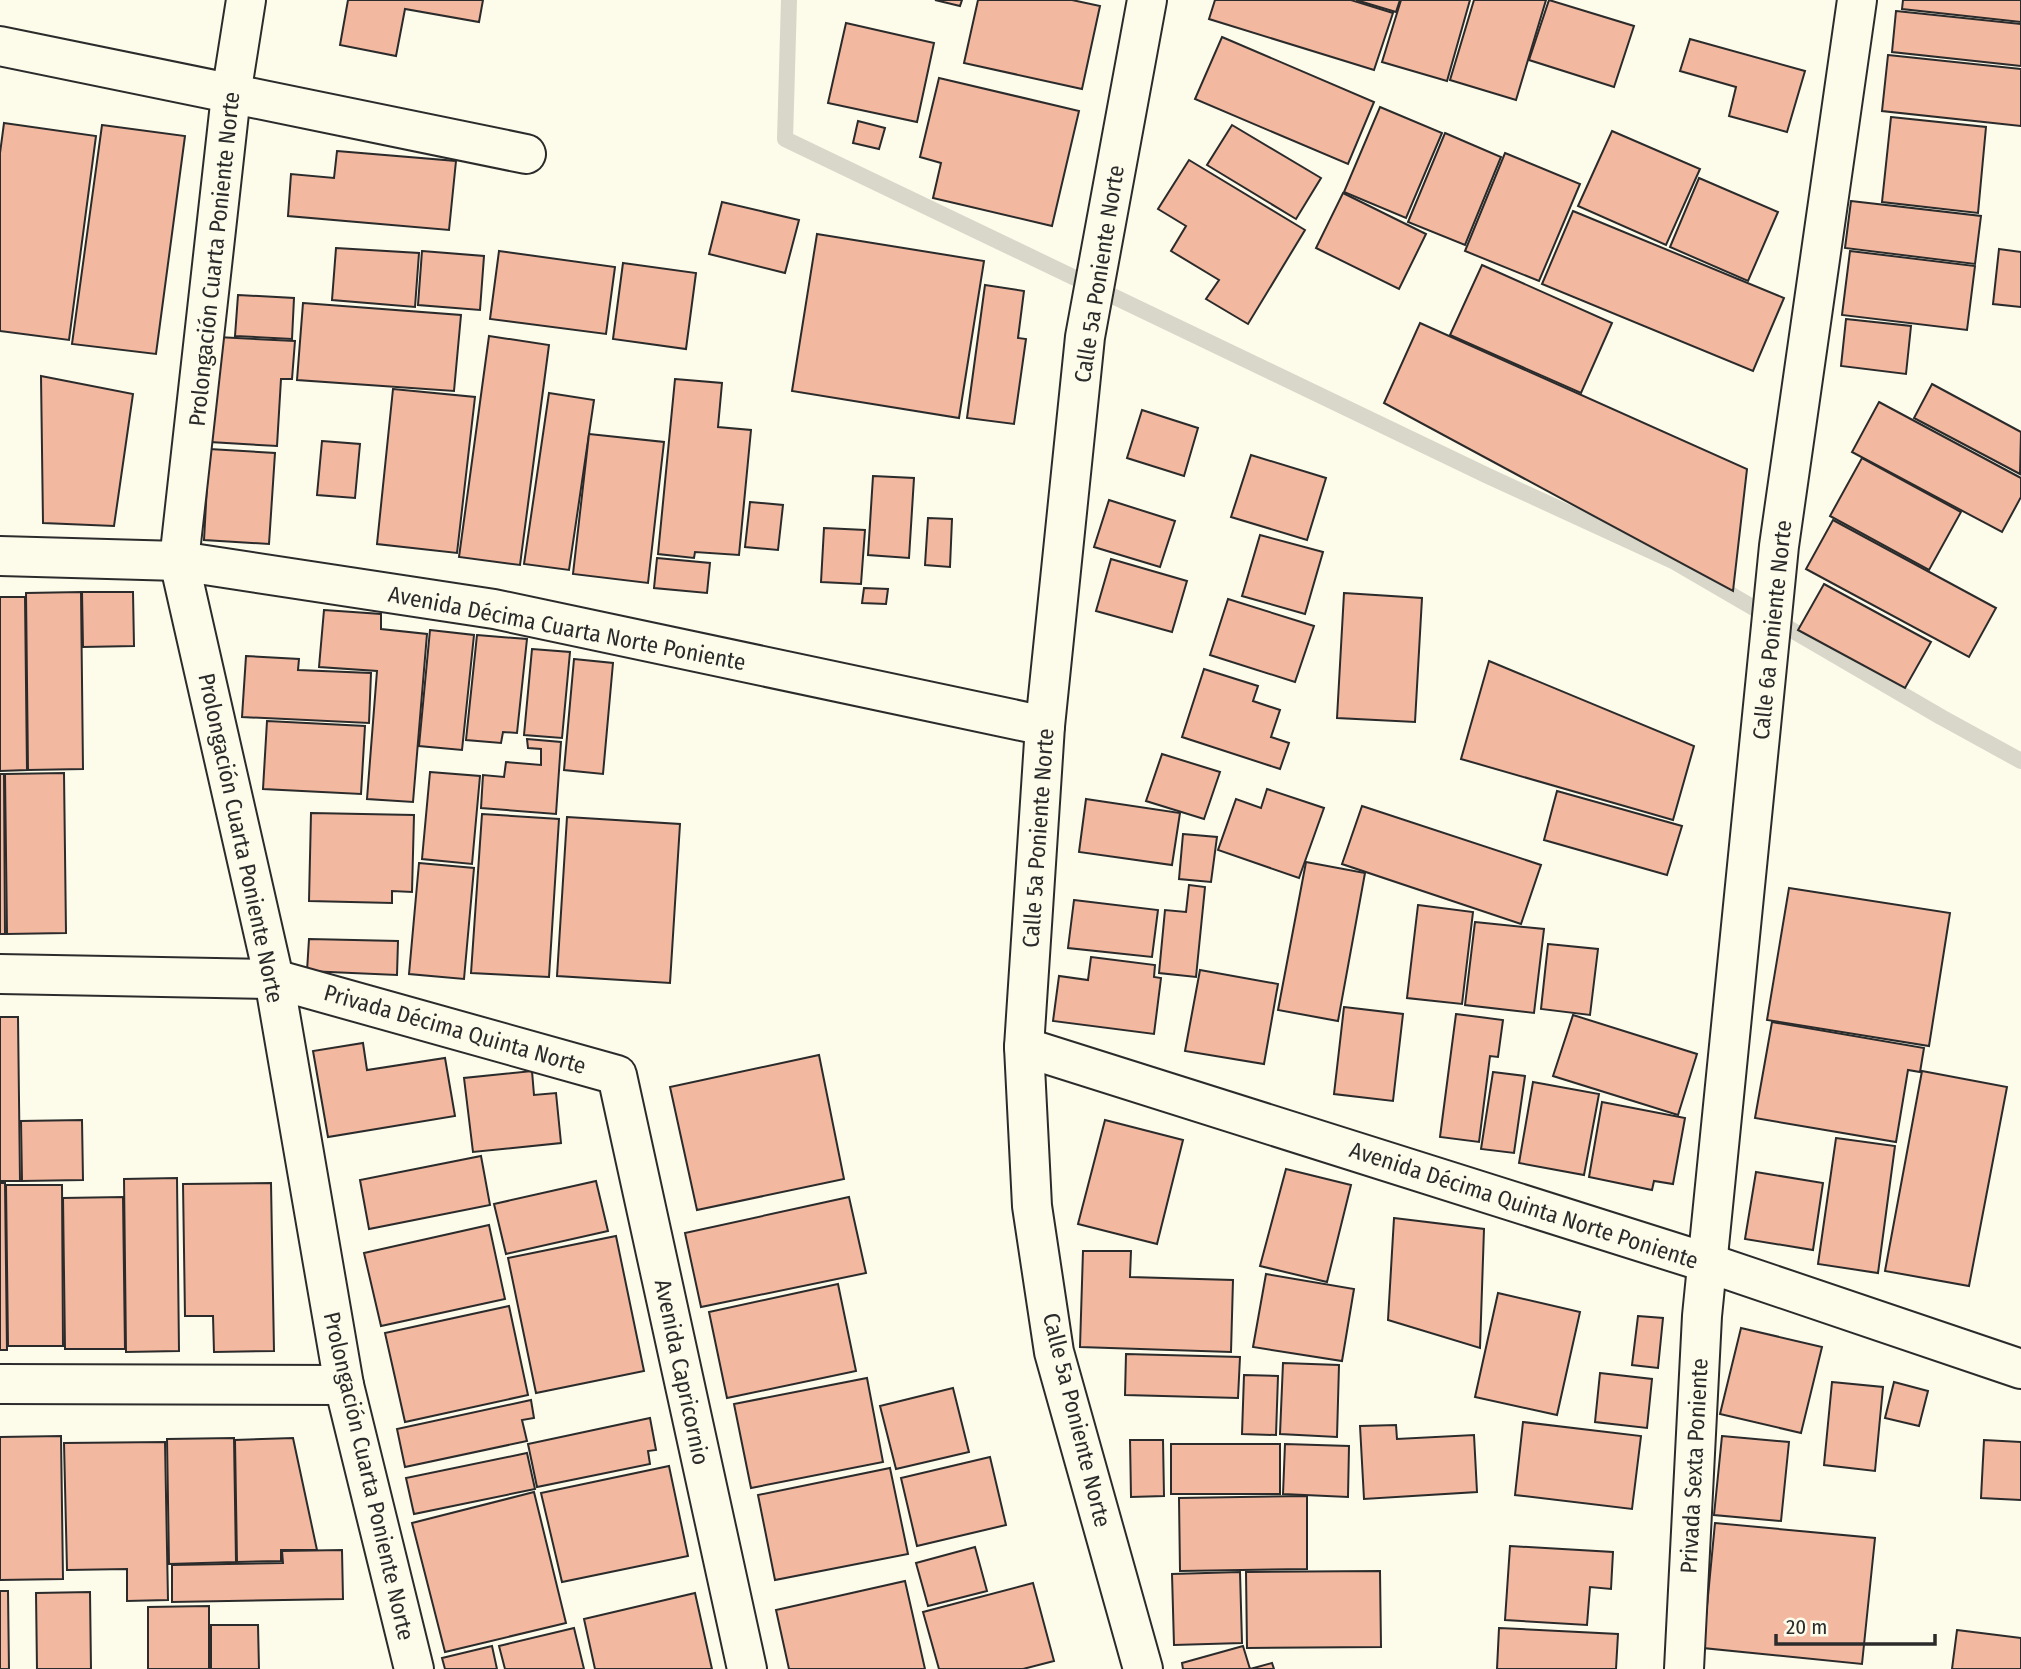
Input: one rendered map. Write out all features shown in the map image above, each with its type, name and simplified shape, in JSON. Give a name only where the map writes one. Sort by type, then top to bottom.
[{"type":"street","name":"Prolongación Cuarta Poniente Norte","points":[[246,0],[232,95],[179,561],[274,979],[344,1385],[414,1669]]},
{"type":"street","name":"Calle 5a Poniente Norte","points":[[1143,1669],[1054,1352],[1032,1206],[1024,1046],[1045,726],[1085,337],[1147,0]]},
{"type":"street","name":"Calle 6a Poniente Norte","points":[[1708,1263],[1779,546],[1857,0]]},
{"type":"street","points":[[0,47],[526,154]]},
{"type":"street","name":"Avenida Décima Cuarta Norte Poniente","points":[[0,556],[179,561],[494,609],[1045,726]]},
{"type":"street","name":"Privada Décima Quinta Norte","points":[[0,974],[274,979],[617,1075]]},
{"type":"street","name":"Avenida Décima Quinta Norte Poniente","points":[[1024,1046],[1708,1263],[2021,1369]]},
{"type":"street","name":"Avenida Capricornio","points":[[617,1075],[747,1669]]},
{"type":"street","name":"Privada Sexta Poniente","points":[[1684,1669],[1702,1316],[1708,1263]]},
{"type":"street","points":[[0,1384],[344,1385]]},
{"type":"building","points":[[348,0],[483,0],[479,22],[405,9],[396,56],[340,45]]},
{"type":"building","points":[[935,0],[962,0],[960,6]]},
{"type":"building","points":[[978,0],[1072,0],[1100,6],[1082,89],[964,63]]},
{"type":"building","points":[[1215,0],[1351,0],[1393,13],[1374,70],[1209,19]]},
{"type":"building","points":[[1356,0],[1400,0],[1396,12]]},
{"type":"building","points":[[1401,0],[1470,0],[1447,81],[1382,62]]},
{"type":"building","points":[[1474,0],[1546,0],[1516,100],[1450,80]]},
{"type":"building","points":[[1549,0],[1634,26],[1614,87],[1529,60]]},
{"type":"building","points":[[1903,0],[2021,0],[2021,22],[1902,9]]},
{"type":"building","points":[[1896,11],[2021,24],[2021,66],[1892,52]]},
{"type":"building","points":[[846,23],[934,43],[917,122],[828,103]]},
{"type":"building","points":[[1222,37],[1374,102],[1348,164],[1195,99]]},
{"type":"building","points":[[1690,39],[1805,71],[1787,132],[1729,116],[1736,87],[1680,71]]},
{"type":"building","points":[[1888,55],[2021,69],[2021,126],[1882,111]]},
{"type":"building","points":[[939,78],[1079,111],[1052,226],[933,198],[941,163],[920,157]]},
{"type":"building","points":[[1380,107],[1442,133],[1406,218],[1344,192]]},
{"type":"building","points":[[1891,117],[1986,127],[1978,213],[1882,202]]},
{"type":"building","points":[[858,121],[885,128],[879,149],[853,143]]},
{"type":"building","points":[[4,123],[96,136],[69,340],[0,331],[0,153]]},
{"type":"building","points":[[102,125],[185,136],[156,354],[72,344]]},
{"type":"building","points":[[1232,125],[1321,178],[1296,219],[1207,165]]},
{"type":"building","points":[[1612,131],[1700,169],[1666,245],[1578,206]]},
{"type":"building","points":[[1445,133],[1501,157],[1465,245],[1408,222]]},
{"type":"building","points":[[337,151],[456,161],[449,230],[288,216],[291,174],[334,178]]},
{"type":"building","points":[[1505,153],[1580,184],[1539,281],[1465,251]]},
{"type":"building","points":[[1189,160],[1305,230],[1248,324],[1206,299],[1219,280],[1171,251],[1186,226],[1158,209]]},
{"type":"building","points":[[1699,178],[1778,212],[1748,281],[1670,247]]},
{"type":"building","points":[[1343,193],[1426,234],[1399,289],[1316,248]]},
{"type":"building","points":[[1851,201],[1981,216],[1975,264],[1845,248]]},
{"type":"building","points":[[722,202],[799,220],[785,273],[709,254]]},
{"type":"building","points":[[1573,211],[1784,298],[1753,371],[1542,284]]},
{"type":"building","points":[[817,234],[984,261],[959,418],[792,391]]},
{"type":"building","points":[[336,248],[419,253],[415,307],[332,300]]},
{"type":"building","points":[[1999,249],[2021,252],[2021,307],[1993,304]]},
{"type":"building","points":[[422,251],[484,256],[480,310],[418,305]]},
{"type":"building","points":[[499,251],[615,267],[606,334],[490,319]]},
{"type":"building","points":[[1850,251],[1975,266],[1967,330],[1842,315]]},
{"type":"building","points":[[623,263],[696,273],[686,349],[613,339]]},
{"type":"building","points":[[1482,265],[1612,323],[1581,393],[1450,335]]},
{"type":"building","points":[[985,285],[1024,291],[1018,338],[1026,339],[1014,424],[967,418]]},
{"type":"building","points":[[238,295],[294,298],[292,339],[235,336]]},
{"type":"building","points":[[303,303],[461,315],[454,391],[297,380]]},
{"type":"building","points":[[1846,319],[1911,326],[1906,374],[1841,366]]},
{"type":"building","points":[[1420,323],[1747,469],[1733,591],[1384,403]]},
{"type":"building","points":[[489,336],[549,345],[520,565],[459,557]]},
{"type":"building","points":[[217,337],[295,341],[292,379],[281,379],[277,446],[210,442]]},
{"type":"building","points":[[41,376],[133,394],[114,526],[43,523]]},
{"type":"building","points":[[675,379],[722,383],[718,427],[751,430],[739,555],[695,552],[694,558],[658,554]]},
{"type":"building","points":[[1932,384],[2021,432],[2020,474],[1914,418]]},
{"type":"building","points":[[393,389],[475,397],[457,553],[377,544]]},
{"type":"building","points":[[549,393],[594,400],[569,570],[524,564]]},
{"type":"building","points":[[1879,402],[2021,478],[2021,497],[2002,532],[1852,452]]},
{"type":"building","points":[[1142,410],[1198,428],[1184,476],[1127,458]]},
{"type":"building","points":[[589,434],[664,442],[648,583],[573,574]]},
{"type":"building","points":[[322,441],[360,444],[355,498],[317,495]]},
{"type":"building","points":[[209,449],[275,453],[269,544],[204,540]]},
{"type":"building","points":[[1251,455],[1326,478],[1307,540],[1231,517]]},
{"type":"building","points":[[1862,458],[1961,512],[1929,570],[1830,516]]},
{"type":"building","points":[[873,476],[914,478],[909,558],[868,555]]},
{"type":"building","points":[[1109,500],[1175,521],[1160,567],[1094,547]]},
{"type":"building","points":[[750,502],[783,505],[778,550],[745,547]]},
{"type":"building","points":[[928,518],[952,519],[950,567],[925,565]]},
{"type":"building","points":[[1833,520],[1996,608],[1969,657],[1806,569]]},
{"type":"building","points":[[824,528],[865,530],[861,584],[821,582]]},
{"type":"building","points":[[1260,535],[1323,552],[1305,614],[1242,596]]},
{"type":"building","points":[[657,558],[710,563],[707,593],[654,588]]},
{"type":"building","points":[[1111,559],[1187,581],[1172,632],[1096,611]]},
{"type":"building","points":[[1824,584],[1931,642],[1905,688],[1798,630]]},
{"type":"building","points":[[864,588],[888,589],[886,604],[862,603]]},
{"type":"building","points":[[81,592],[83,769],[28,770],[26,593]]},
{"type":"building","points":[[82,592],[133,592],[134,646],[83,647]]},
{"type":"building","points":[[1344,593],[1422,598],[1415,722],[1337,718]]},
{"type":"building","points":[[0,597],[25,597],[27,770],[0,771]]},
{"type":"building","points":[[1228,599],[1314,626],[1295,682],[1210,655]]},
{"type":"building","points":[[324,610],[381,614],[381,629],[427,634],[413,802],[367,799],[377,671],[319,667]]},
{"type":"building","points":[[430,630],[474,635],[462,750],[419,746]]},
{"type":"building","points":[[477,635],[527,639],[517,733],[503,732],[501,743],[466,740]]},
{"type":"building","points":[[532,649],[570,652],[562,738],[524,735]]},
{"type":"building","points":[[246,656],[299,659],[298,670],[371,673],[369,723],[242,717]]},
{"type":"building","points":[[574,659],[613,663],[603,774],[564,770]]},
{"type":"building","points":[[1489,661],[1694,746],[1673,820],[1461,759]]},
{"type":"building","points":[[1204,669],[1258,686],[1253,701],[1280,710],[1271,737],[1289,743],[1280,769],[1182,737]]},
{"type":"building","points":[[267,721],[365,726],[361,794],[263,789]]},
{"type":"building","points":[[527,739],[561,742],[556,814],[481,808],[483,775],[504,777],[506,762],[541,765],[541,749],[528,748]]},
{"type":"building","points":[[1162,754],[1220,772],[1204,819],[1146,801]]},
{"type":"building","points":[[430,772],[480,776],[472,864],[422,859]]},
{"type":"building","points":[[64,773],[66,933],[7,934],[5,774]]},
{"type":"building","points":[[0,774],[4,774],[5,934],[0,934]]},
{"type":"building","points":[[1267,789],[1324,808],[1299,878],[1218,850],[1236,799],[1261,808]]},
{"type":"building","points":[[1557,791],[1682,826],[1667,875],[1544,840]]},
{"type":"building","points":[[1086,799],[1180,813],[1172,865],[1079,852]]},
{"type":"building","points":[[1362,806],[1541,865],[1521,924],[1342,864]]},
{"type":"building","points":[[311,813],[414,815],[412,892],[392,891],[392,903],[309,901]]},
{"type":"building","points":[[482,814],[559,819],[549,977],[471,973]]},
{"type":"building","points":[[567,817],[680,824],[670,983],[557,976]]},
{"type":"building","points":[[1183,834],[1217,837],[1211,882],[1179,879]]},
{"type":"building","points":[[1306,862],[1365,873],[1338,1021],[1278,1010]]},
{"type":"building","points":[[419,863],[474,868],[464,979],[409,974]]},
{"type":"building","points":[[1189,885],[1205,887],[1196,977],[1159,973],[1165,910],[1186,912]]},
{"type":"building","points":[[1789,888],[1950,913],[1929,1046],[1767,1020]]},
{"type":"building","points":[[1074,900],[1158,910],[1152,957],[1068,948]]},
{"type":"building","points":[[1418,905],[1473,912],[1462,1004],[1407,998]]},
{"type":"building","points":[[1475,922],[1544,929],[1534,1013],[1465,1005]]},
{"type":"building","points":[[309,939],[398,941],[397,975],[307,971]]},
{"type":"building","points":[[1548,944],[1598,949],[1590,1015],[1541,1009]]},
{"type":"building","points":[[1091,957],[1155,965],[1154,977],[1161,978],[1154,1034],[1053,1021],[1059,976],[1088,980]]},
{"type":"building","points":[[1200,970],[1278,984],[1264,1064],[1185,1051]]},
{"type":"building","points":[[1344,1007],[1403,1014],[1393,1101],[1334,1094]]},
{"type":"building","points":[[1456,1014],[1503,1020],[1498,1057],[1490,1056],[1479,1142],[1440,1137]]},
{"type":"building","points":[[1573,1015],[1697,1054],[1678,1115],[1553,1076]]},
{"type":"building","points":[[0,1017],[18,1017],[20,1181],[0,1181]]},
{"type":"building","points":[[1772,1022],[1924,1048],[1920,1072],[1908,1070],[1896,1142],[1755,1118]]},
{"type":"building","points":[[363,1043],[367,1070],[445,1058],[455,1116],[328,1137],[313,1051]]},
{"type":"building","points":[[819,1055],[844,1179],[697,1210],[670,1087]]},
{"type":"building","points":[[532,1071],[534,1095],[556,1093],[561,1143],[473,1152],[464,1078]]},
{"type":"building","points":[[1922,1071],[2007,1087],[1969,1286],[1885,1271]]},
{"type":"building","points":[[1493,1072],[1525,1076],[1514,1153],[1481,1149]]},
{"type":"building","points":[[1533,1082],[1599,1094],[1584,1175],[1519,1163]]},
{"type":"building","points":[[1602,1102],[1685,1118],[1673,1184],[1654,1181],[1652,1190],[1589,1177]]},
{"type":"building","points":[[82,1120],[83,1180],[22,1181],[21,1121]]},
{"type":"building","points":[[1105,1120],[1183,1140],[1157,1244],[1078,1224]]},
{"type":"building","points":[[1836,1138],[1895,1146],[1878,1273],[1818,1264]]},
{"type":"building","points":[[481,1156],[490,1205],[369,1229],[360,1180]]},
{"type":"building","points":[[1286,1169],[1351,1185],[1327,1282],[1260,1266]]},
{"type":"building","points":[[1756,1172],[1823,1183],[1813,1250],[1745,1239]]},
{"type":"building","points":[[177,1178],[179,1351],[126,1352],[124,1179]]},
{"type":"building","points":[[596,1181],[608,1231],[506,1254],[494,1204]]},
{"type":"building","points":[[0,1183],[5,1183],[7,1350],[0,1350]]},
{"type":"building","points":[[271,1183],[274,1351],[214,1352],[213,1316],[185,1316],[183,1184]]},
{"type":"building","points":[[6,1185],[62,1185],[63,1346],[8,1346]]},
{"type":"building","points":[[123,1197],[125,1349],[65,1349],[63,1198]]},
{"type":"building","points":[[849,1197],[866,1273],[701,1307],[685,1233]]},
{"type":"building","points":[[1394,1218],[1484,1229],[1480,1348],[1388,1320]]},
{"type":"building","points":[[489,1225],[505,1299],[381,1326],[364,1253]]},
{"type":"building","points":[[616,1236],[644,1371],[536,1393],[508,1258]]},
{"type":"building","points":[[1083,1251],[1131,1251],[1130,1277],[1233,1280],[1231,1352],[1080,1347]]},
{"type":"building","points":[[1266,1274],[1354,1289],[1342,1361],[1253,1347]]},
{"type":"building","points":[[838,1284],[856,1371],[727,1398],[709,1312]]},
{"type":"building","points":[[1498,1293],[1580,1312],[1557,1415],[1475,1397]]},
{"type":"building","points":[[509,1306],[528,1395],[405,1422],[385,1333]]},
{"type":"building","points":[[1638,1316],[1663,1318],[1658,1368],[1632,1365]]},
{"type":"building","points":[[1741,1328],[1822,1347],[1801,1433],[1720,1414]]},
{"type":"building","points":[[1126,1354],[1240,1357],[1238,1398],[1125,1395]]},
{"type":"building","points":[[1283,1363],[1339,1365],[1337,1437],[1280,1434]]},
{"type":"building","points":[[1600,1373],[1652,1379],[1647,1428],[1595,1422]]},
{"type":"building","points":[[1244,1375],[1278,1376],[1276,1435],[1242,1434]]},
{"type":"building","points":[[867,1378],[883,1462],[751,1488],[734,1404]]},
{"type":"building","points":[[1832,1382],[1883,1387],[1875,1471],[1824,1465]]},
{"type":"building","points":[[1894,1382],[1928,1391],[1919,1426],[1885,1418]]},
{"type":"building","points":[[953,1388],[969,1452],[896,1469],[880,1406]]},
{"type":"building","points":[[531,1400],[534,1418],[522,1420],[527,1441],[405,1467],[397,1429]]},
{"type":"building","points":[[650,1418],[656,1450],[648,1451],[650,1464],[537,1487],[528,1444]]},
{"type":"building","points":[[1523,1422],[1641,1436],[1632,1509],[1515,1495]]},
{"type":"building","points":[[1396,1425],[1397,1439],[1474,1435],[1477,1492],[1364,1499],[1360,1426]]},
{"type":"building","points":[[61,1436],[63,1579],[0,1580],[0,1437]]},
{"type":"building","points":[[1722,1436],[1789,1442],[1781,1521],[1714,1515]]},
{"type":"building","points":[[234,1438],[236,1562],[169,1564],[167,1439]]},
{"type":"building","points":[[293,1438],[317,1550],[281,1550],[281,1561],[237,1562],[235,1440]]},
{"type":"building","points":[[1130,1440],[1163,1440],[1164,1496],[1131,1497]]},
{"type":"building","points":[[1984,1440],[2021,1442],[2021,1500],[1981,1498]]},
{"type":"building","points":[[165,1442],[168,1600],[127,1601],[127,1569],[67,1570],[64,1443]]},
{"type":"building","points":[[1171,1444],[1280,1444],[1280,1494],[1171,1494]]},
{"type":"building","points":[[1285,1444],[1349,1446],[1348,1497],[1283,1494]]},
{"type":"building","points":[[527,1453],[535,1489],[414,1514],[406,1478]]},
{"type":"building","points":[[990,1457],[1006,1525],[917,1546],[901,1478]]},
{"type":"building","points":[[669,1466],[688,1556],[562,1582],[541,1493]]},
{"type":"building","points":[[890,1468],[908,1554],[775,1580],[758,1495]]},
{"type":"building","points":[[534,1492],[566,1623],[445,1652],[412,1523]]},
{"type":"building","points":[[1307,1496],[1307,1569],[1180,1571],[1179,1498]]},
{"type":"building","points":[[1715,1523],[1875,1538],[1862,1664],[1703,1648]]},
{"type":"building","points":[[1510,1546],[1613,1552],[1611,1589],[1590,1587],[1587,1625],[1505,1620]]},
{"type":"building","points":[[975,1547],[987,1591],[928,1606],[916,1563]]},
{"type":"building","points":[[342,1550],[343,1599],[172,1602],[172,1565],[283,1563],[282,1551]]},
{"type":"building","points":[[1380,1571],[1381,1647],[1247,1648],[1246,1572]]},
{"type":"building","points":[[1240,1572],[1242,1643],[1174,1645],[1172,1574]]},
{"type":"building","points":[[905,1581],[925,1669],[789,1669],[776,1610]]},
{"type":"building","points":[[1033,1583],[1054,1661],[1023,1669],[939,1669],[923,1612]]},
{"type":"building","points":[[0,1591],[8,1591],[9,1669],[0,1669]]},
{"type":"building","points":[[90,1592],[91,1669],[37,1669],[36,1593]]},
{"type":"building","points":[[695,1593],[712,1669],[595,1669],[584,1619]]},
{"type":"building","points":[[209,1606],[209,1669],[148,1669],[148,1607]]},
{"type":"building","points":[[211,1625],[258,1625],[259,1669],[211,1669]]},
{"type":"building","points":[[574,1628],[584,1669],[505,1669],[499,1646]]},
{"type":"building","points":[[1499,1628],[1618,1634],[1616,1669],[1497,1669]]},
{"type":"building","points":[[1957,1630],[2021,1638],[2021,1669],[1952,1669]]},
{"type":"building","points":[[492,1646],[497,1669],[445,1669],[442,1658]]},
{"type":"building","points":[[1243,1646],[1250,1669],[1183,1669],[1182,1663]]},
{"type":"building","points":[[1272,1663],[1274,1669],[1250,1669]]},
{"type":"waterway","points":[[789,0],[785,139],[1488,476],[1675,562],[2021,761]]}]
